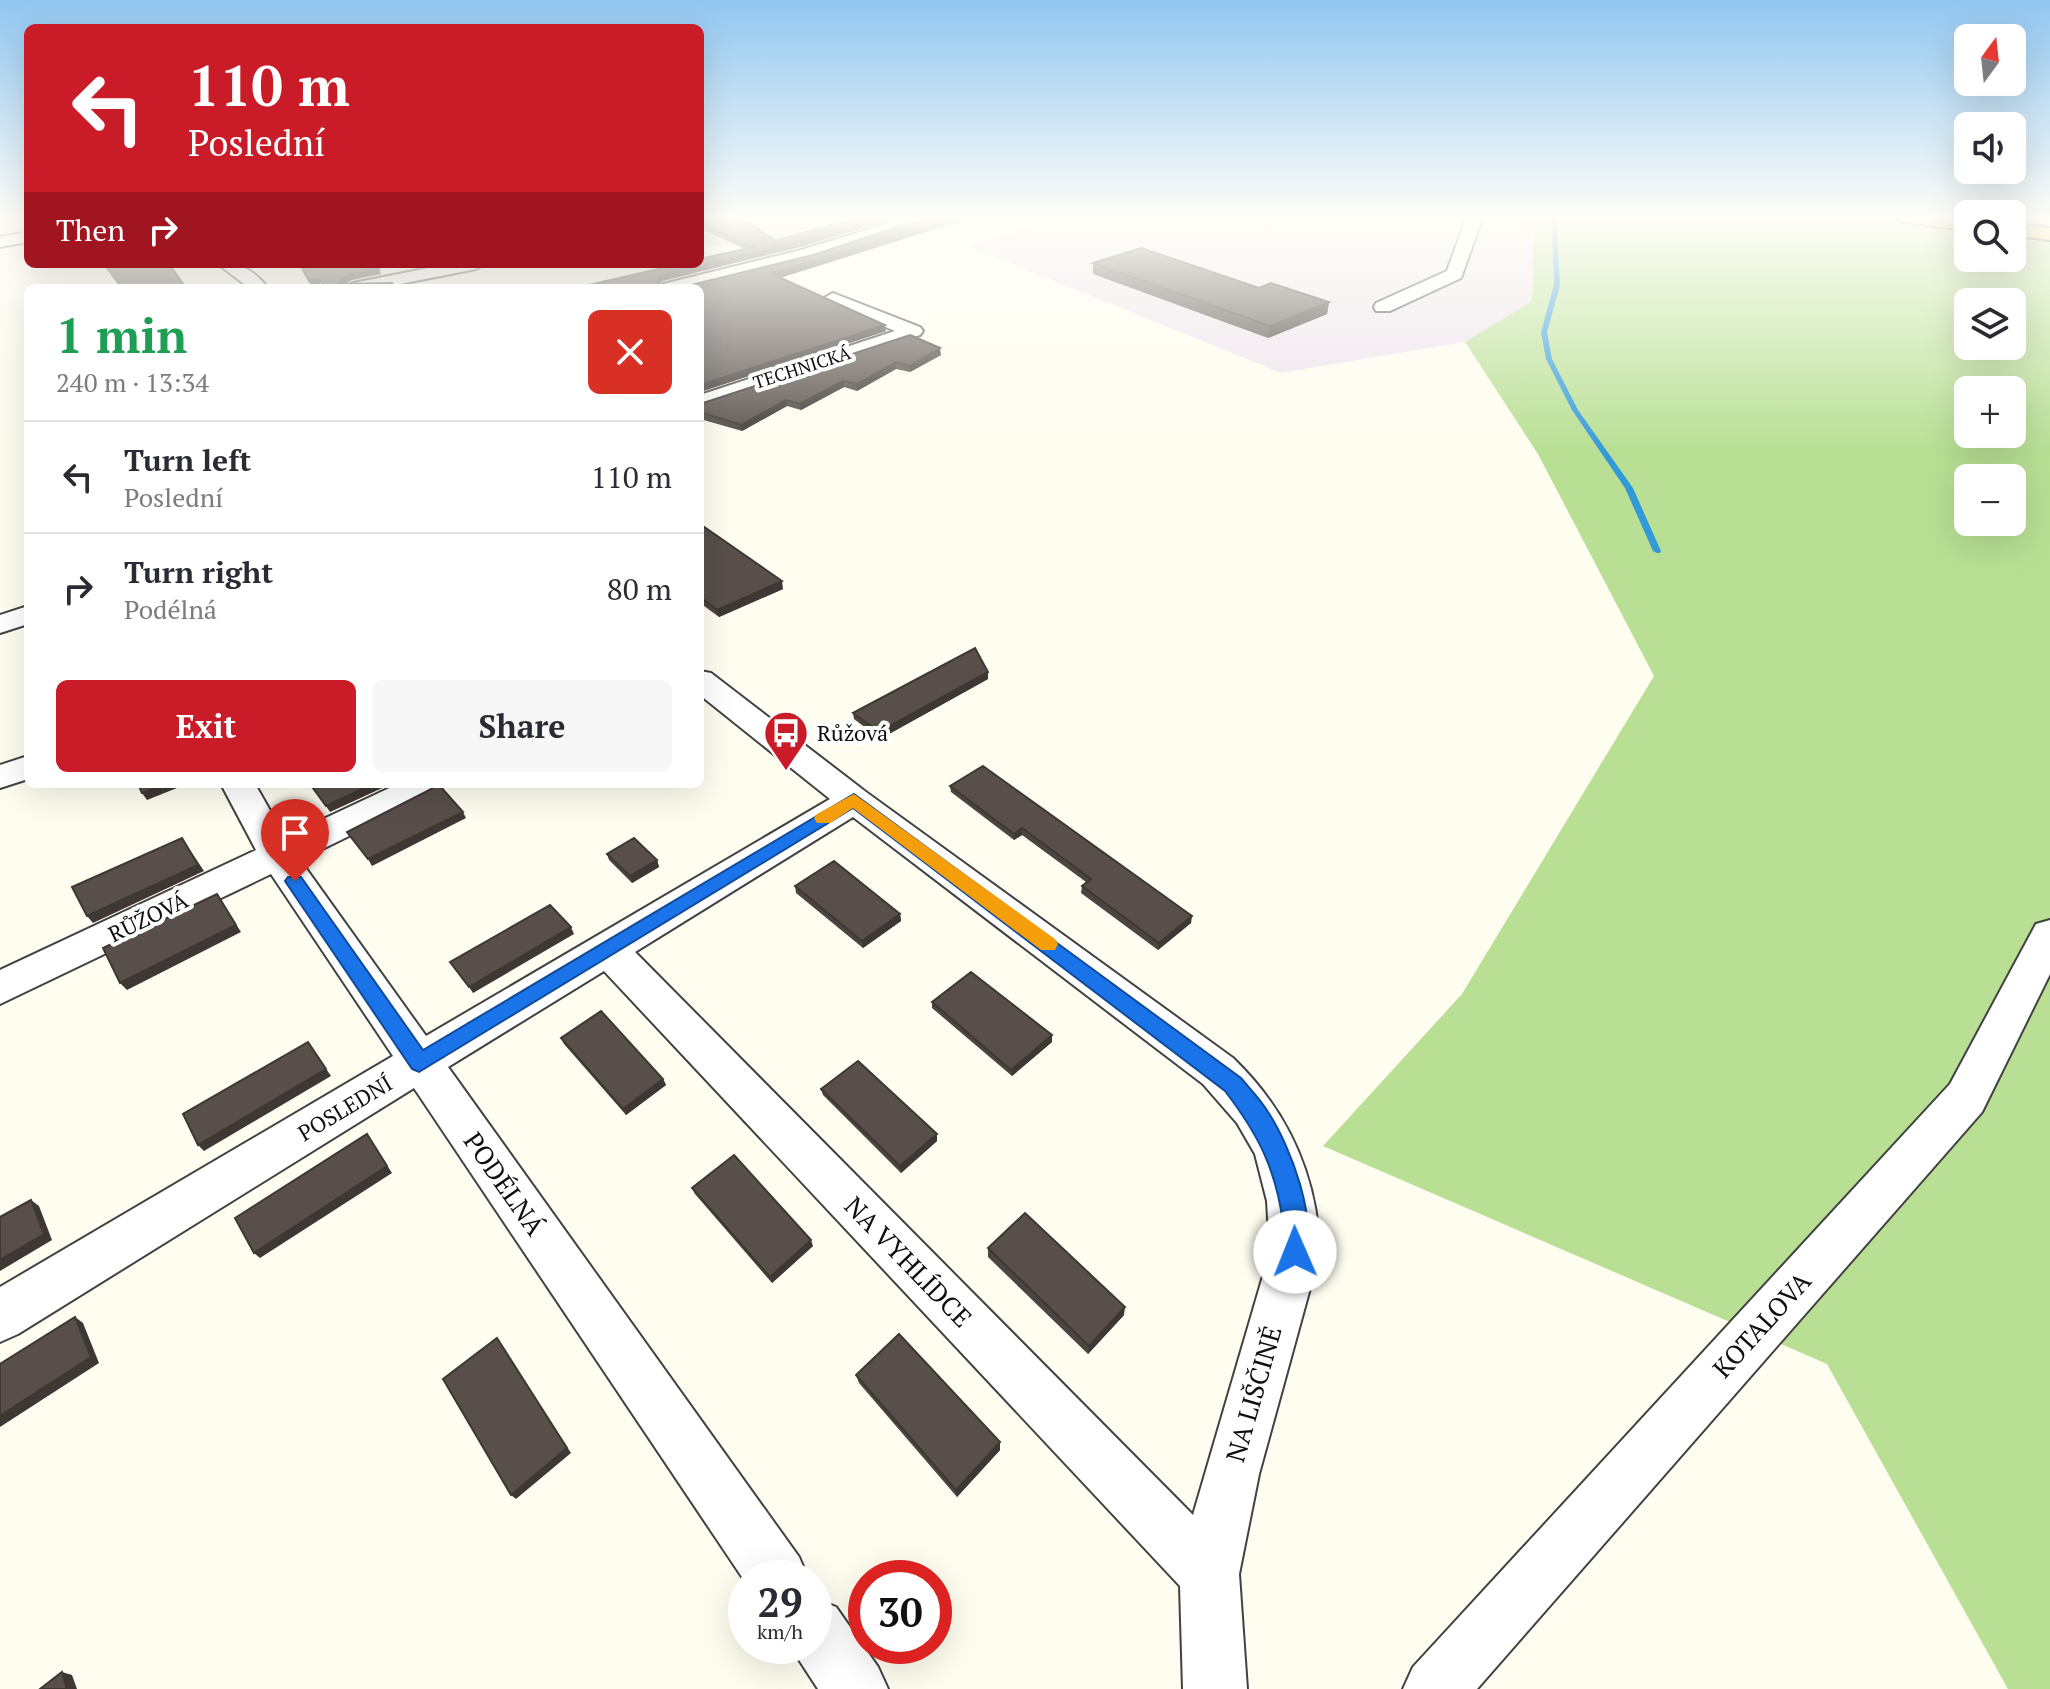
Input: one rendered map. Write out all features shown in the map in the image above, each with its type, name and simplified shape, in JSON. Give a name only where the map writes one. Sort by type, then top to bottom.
[{"type":"street","points":[[1383,307],[1410,295]]},
{"type":"street","name":"TECHNICKÁ","points":[[704,401],[913,331],[833,298]]},
{"type":"street","points":[[0,624],[24,616]]},
{"type":"street","name":"NA LIŠČINĚ","points":[[704,683],[854,800],[1218,1071],[1247,1100],[1272,1139],[1291,1196],[1296,1226],[1295,1252],[1231,1474],[1209,1574],[1215,1689]]},
{"type":"street","points":[[0,777],[24,768]]},
{"type":"street","name":"PODÉLNÁ","points":[[240,788],[277,855],[765,1560]]},
{"type":"street","name":"RŮŽOVÁ","points":[[0,988],[419,788]]},
{"type":"street","name":"POSLEDNÍ","points":[[0,1316],[854,800]]},
{"type":"street","name":"KOTALOVA","points":[[1435,1689],[1966,1098],[2050,935]]},
{"type":"street","name":"NA VYHLÍDCE","points":[[607,949],[1209,1574]]},
{"type":"street","points":[[832,1655],[856,1689]]},
{"type":"shaded area","points":[[1089,295],[1532,295],[1532,301],[1465,342],[1281,373]]},
{"type":"green space","points":[[1532,295],[1954,295],[1954,360],[2026,360],[2026,295],[2050,295],[2050,1689],[2008,1689],[1827,1364],[1323,1146],[1462,994],[1654,676],[1538,454],[1465,342],[1532,301]]},
{"type":"building","points":[[704,295],[818,295],[885,325],[704,384]]},
{"type":"building","points":[[1182,295],[1307,295],[1329,302],[1270,326]]},
{"type":"building","points":[[910,335],[940,348],[910,366],[896,362],[857,384],[843,381],[800,404],[786,400],[741,425],[704,413],[704,403]]},
{"type":"building","points":[[704,527],[782,581],[717,610],[704,600]]},
{"type":"building","points":[[975,648],[988,672],[879,732],[853,713]]},
{"type":"building","points":[[983,766],[1192,916],[1159,943],[1082,886],[1091,879],[1022,828],[1014,834],[950,786]]},
{"type":"building","points":[[313,788],[364,788],[326,806]]},
{"type":"building","points":[[433,788],[442,788],[463,812],[368,859],[347,832]]},
{"type":"building","points":[[182,838],[198,865],[87,916],[72,887]]},
{"type":"building","points":[[634,838],[657,860],[630,876],[607,854]]},
{"type":"building","points":[[834,861],[900,914],[862,941],[795,886]]},
{"type":"building","points":[[217,894],[236,925],[120,983],[103,948]]},
{"type":"building","points":[[550,905],[571,927],[469,987],[450,962]]},
{"type":"building","points":[[971,972],[1052,1035],[1011,1070],[932,1002]]},
{"type":"building","points":[[601,1011],[663,1079],[623,1109],[561,1038]]},
{"type":"building","points":[[308,1042],[326,1069],[198,1145],[183,1114]]},
{"type":"building","points":[[858,1061],[937,1134],[900,1166],[821,1089]]},
{"type":"building","points":[[367,1134],[387,1166],[254,1253],[235,1218]]},
{"type":"building","points":[[734,1155],[811,1240],[770,1277],[692,1188]]},
{"type":"building","points":[[31,1200],[44,1234],[0,1260],[0,1217]]},
{"type":"building","points":[[1025,1213],[1125,1307],[1089,1346],[988,1248]]},
{"type":"building","points":[[75,1317],[91,1357],[0,1416],[0,1364]]},
{"type":"building","points":[[899,1334],[1000,1442],[956,1490],[856,1375]]},
{"type":"building","points":[[497,1338],[567,1448],[511,1495],[443,1379]]},
{"type":"building","points":[[62,1672],[67,1689],[40,1689]]},
{"type":"waterway","points":[[1554,295],[1544,332],[1549,359],[1575,410],[1629,488],[1657,551]]},
{"type":"slow traffic","points":[[823,818],[854,800],[1048,944]]},
{"type":"place","name":"Růžová","points":[[786,772]]},
{"type":"route","points":[[295,881],[419,1063],[854,800],[1233,1085],[1261,1120],[1283,1166],[1296,1226],[1295,1252]]}]
